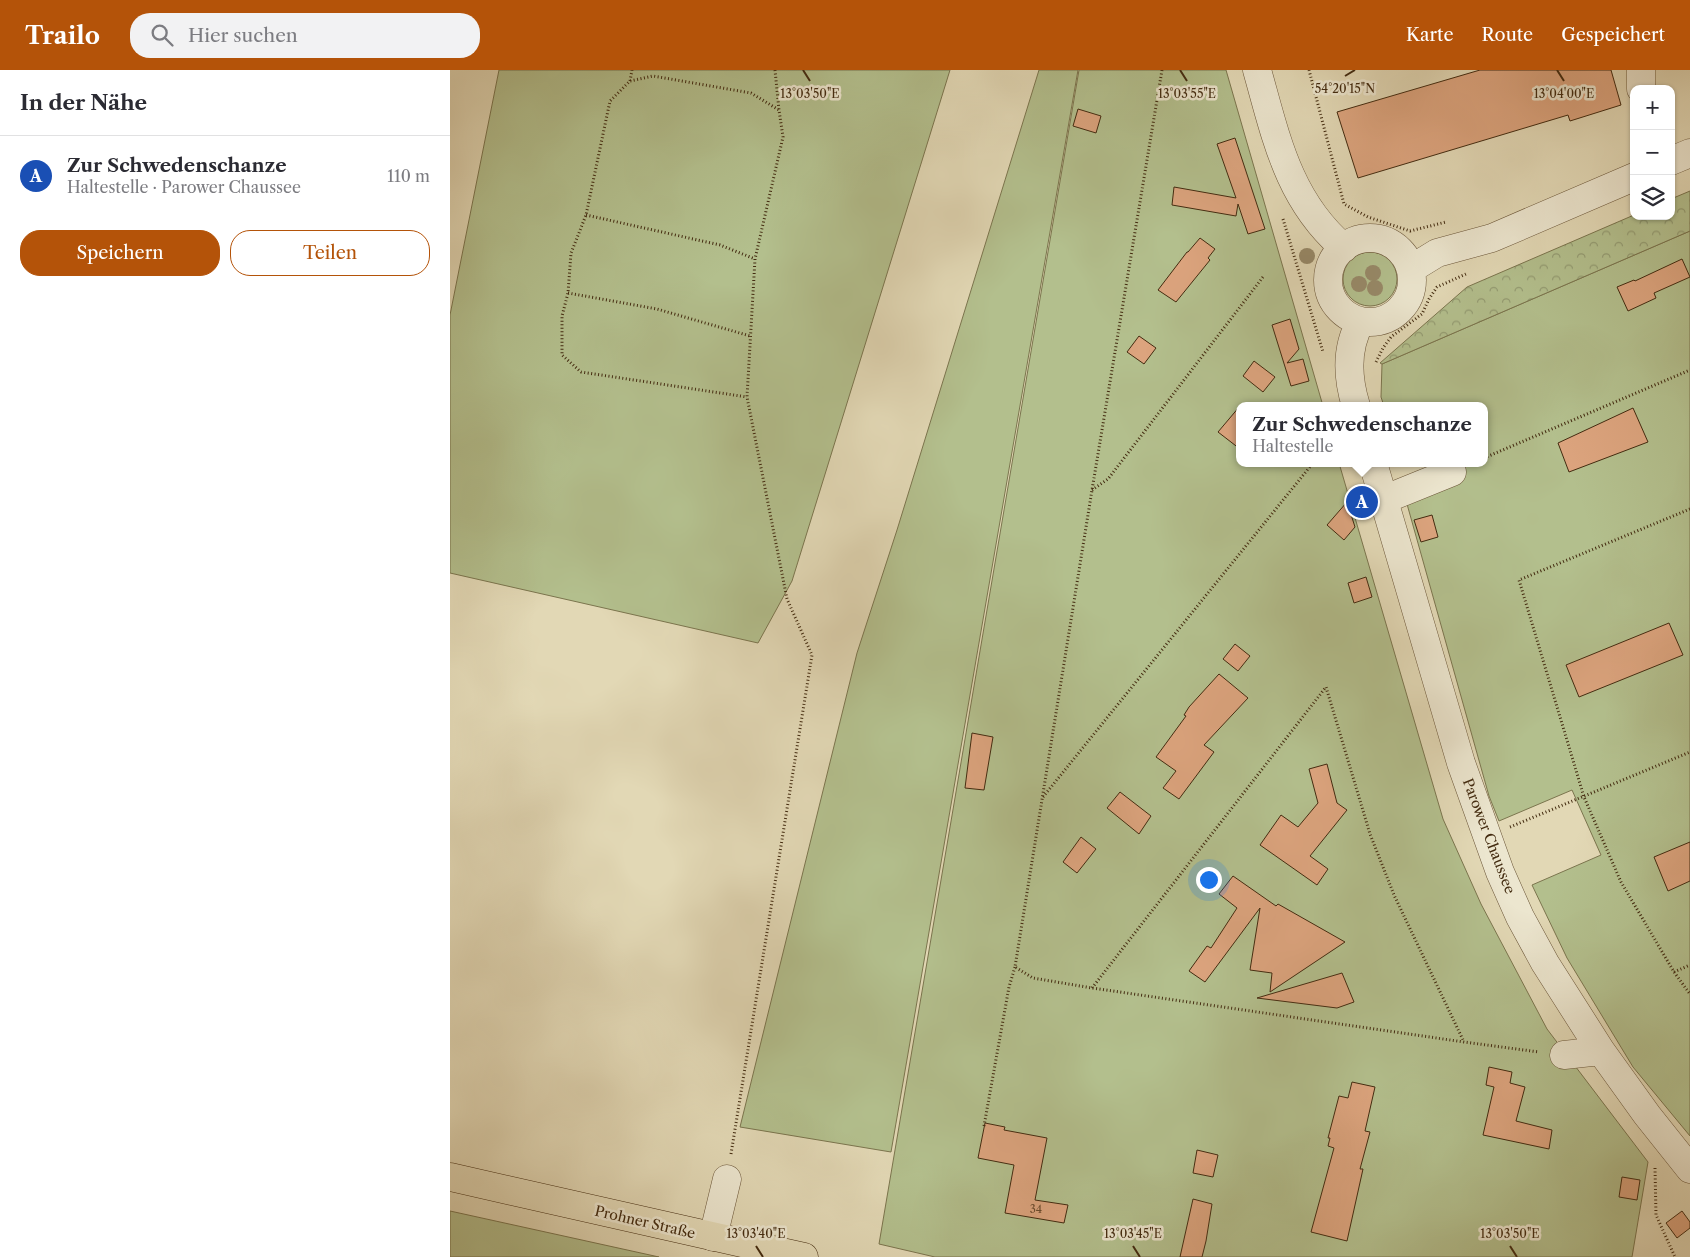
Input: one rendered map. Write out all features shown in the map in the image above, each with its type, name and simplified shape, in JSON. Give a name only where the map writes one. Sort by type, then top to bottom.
[{"type":"main road","name":"Prohner Straße","points":[[450,1177],[804,1257]]},
{"type":"street","points":[[1257,70],[1281,155],[1296,190],[1332,238],[1344,248]]},
{"type":"street","points":[[1641,70],[1641,85]]},
{"type":"street","points":[[1675,159],[1690,152]]},
{"type":"street","points":[[1410,269],[1437,253],[1492,238],[1630,179]]},
{"type":"street","points":[[1369,238],[1383,241],[1395,247],[1404,256],[1410,269],[1412,283],[1409,297],[1401,309],[1389,318],[1376,322],[1361,321],[1349,316],[1338,308],[1331,297],[1328,284],[1330,270],[1335,258],[1344,248],[1356,241],[1369,238]]},
{"type":"street","points":[[1355,402],[1349,375],[1350,352],[1355,332],[1361,321]]},
{"type":"street","name":"Parower Chaussee","points":[[1374,467],[1461,763],[1500,872],[1520,917],[1571,1008],[1647,1115],[1690,1169]]},
{"type":"street","points":[[1383,500],[1452,472]]},
{"type":"street","points":[[1564,1055],[1601,1051]]},
{"type":"street","points":[[712,1237],[727,1179]]},
{"type":"path","points":[[630,81],[632,70]]},
{"type":"path","points":[[727,1179],[812,655],[787,599],[747,397],[755,259],[783,137],[775,70]]},
{"type":"path","points":[[984,1126],[1009,987],[1015,967],[1162,70]]},
{"type":"path","points":[[1309,70],[1344,204],[1368,217],[1410,231],[1434,224]]},
{"type":"path","points":[[747,397],[581,372],[562,355],[562,316],[568,293],[570,253],[586,215],[610,101],[630,81],[653,76],[751,93],[779,110]]},
{"type":"path","points":[[586,215],[720,245],[755,259]]},
{"type":"path","points":[[1290,241],[1324,352]]},
{"type":"path","points":[[1092,490],[1108,479],[1263,277]]},
{"type":"path","points":[[1376,363],[1391,337],[1422,314],[1437,287],[1450,280]]},
{"type":"path","points":[[568,293],[657,309],[750,336]]},
{"type":"path","points":[[1488,456],[1690,370]]},
{"type":"path","points":[[1043,797],[1310,467]]},
{"type":"path","points":[[1690,509],[1519,580],[1584,797],[1621,882],[1674,972],[1690,994]]},
{"type":"path","points":[[1092,988],[1326,687],[1370,834],[1394,895],[1464,1042]]},
{"type":"path","points":[[1487,836],[1690,752]]},
{"type":"path","points":[[1674,972],[1690,965]]},
{"type":"path","points":[[1015,967],[1033,978],[1092,988],[1564,1055]]},
{"type":"path","points":[[1656,1162],[1656,1215],[1675,1257]]},
{"type":"green space","points":[[499,70],[950,70],[792,581],[758,643],[450,573],[450,315]]},
{"type":"green space","points":[[1039,70],[1078,70],[891,1152],[740,1127],[857,653],[897,530]]},
{"type":"green space","points":[[1079,70],[1226,70],[1322,402],[1236,402],[1236,467],[1340,467],[1443,819],[1481,904],[1547,1029],[1648,1162],[1632,1257],[935,1257],[879,1244]]},
{"type":"green space","points":[[1690,191],[1690,231],[1382,364],[1380,363],[1467,287],[1630,217],[1630,220],[1675,220],[1675,197]]},
{"type":"green space","points":[[1690,231],[1690,1136],[1633,1067],[1567,958],[1532,885],[1601,855],[1572,790],[1499,821],[1489,796],[1407,504],[1444,467],[1488,467],[1488,402],[1383,402],[1381,397],[1382,364]]},
{"type":"green space","points":[[1370,252],[1380,254],[1389,260],[1395,269],[1397,279],[1395,289],[1389,298],[1380,304],[1370,306],[1360,304],[1351,298],[1345,289],[1343,279],[1345,269],[1351,260],[1360,254]]},
{"type":"green space","points":[[450,1211],[659,1257],[450,1257]]},
{"type":"building","points":[[1480,70],[1611,70],[1621,105],[1570,121],[1568,115],[1358,178],[1337,112]]},
{"type":"building","points":[[1078,109],[1101,116],[1096,133],[1073,126]]},
{"type":"building","points":[[1235,138],[1265,229],[1248,234],[1238,204],[1236,216],[1172,205],[1174,187],[1236,198],[1217,144]]},
{"type":"building","points":[[1200,238],[1215,249],[1208,258],[1210,260],[1176,302],[1158,290]]},
{"type":"building","points":[[1682,259],[1690,277],[1654,293],[1656,298],[1628,311],[1617,287],[1635,281]]},
{"type":"building","points":[[1290,319],[1299,349],[1287,363],[1303,359],[1309,381],[1291,386],[1272,325]]},
{"type":"building","points":[[1139,336],[1156,348],[1144,364],[1127,352]]},
{"type":"building","points":[[1254,361],[1275,377],[1263,392],[1243,376]]},
{"type":"building","points":[[1633,408],[1648,442],[1569,472],[1558,443]]},
{"type":"building","points":[[1236,411],[1236,446],[1218,432]]},
{"type":"building","points":[[1347,502],[1355,527],[1344,540],[1327,525]]},
{"type":"building","points":[[1432,515],[1438,537],[1421,542],[1414,520]]},
{"type":"building","points":[[1366,577],[1372,597],[1354,603],[1348,583]]},
{"type":"building","points":[[1669,623],[1683,655],[1579,697],[1566,665]]},
{"type":"building","points":[[1235,644],[1250,656],[1238,671],[1223,659]]},
{"type":"building","points":[[1219,674],[1248,698],[1204,745],[1214,752],[1179,799],[1163,788],[1176,771],[1156,757],[1186,716],[1184,715],[1189,707]]},
{"type":"building","points":[[972,733],[993,737],[984,790],[965,788]]},
{"type":"building","points":[[1327,764],[1337,803],[1347,810],[1310,856],[1328,869],[1317,885],[1260,845],[1281,815],[1298,827],[1318,803],[1309,769]]},
{"type":"building","points":[[1120,792],[1151,816],[1139,834],[1107,808]]},
{"type":"building","points":[[1081,837],[1096,849],[1077,873],[1063,862]]},
{"type":"building","points":[[1690,842],[1690,881],[1668,891],[1654,857]]},
{"type":"building","points":[[1233,876],[1276,906],[1278,904],[1345,942],[1270,992],[1272,973],[1250,970],[1260,908],[1205,982],[1189,971],[1207,946],[1211,948],[1237,908],[1219,894]]},
{"type":"building","points":[[1342,973],[1354,1002],[1337,1008],[1257,998]]},
{"type":"building","points":[[1489,1067],[1512,1072],[1510,1083],[1525,1087],[1516,1121],[1552,1130],[1549,1149],[1483,1135],[1494,1087],[1486,1085]]},
{"type":"building","points":[[1352,1082],[1375,1087],[1365,1131],[1370,1132],[1360,1169],[1363,1169],[1347,1241],[1311,1232],[1334,1148],[1328,1146],[1330,1138],[1328,1138],[1339,1096],[1348,1098]]},
{"type":"building","points":[[985,1123],[1005,1127],[1004,1130],[1047,1138],[1035,1200],[1068,1205],[1064,1223],[1005,1213],[1014,1165],[978,1158]]},
{"type":"building","points":[[1197,1150],[1218,1155],[1213,1177],[1193,1173]]},
{"type":"building","points":[[1622,1177],[1640,1180],[1637,1200],[1619,1197]]},
{"type":"building","points":[[1193,1199],[1212,1204],[1206,1241],[1202,1257],[1180,1257]]},
{"type":"building","points":[[1682,1211],[1690,1222],[1690,1228],[1677,1238],[1666,1223]]},
{"type":"place","name":"Zur Schwedenschanze","points":[[1362,502]]}]
